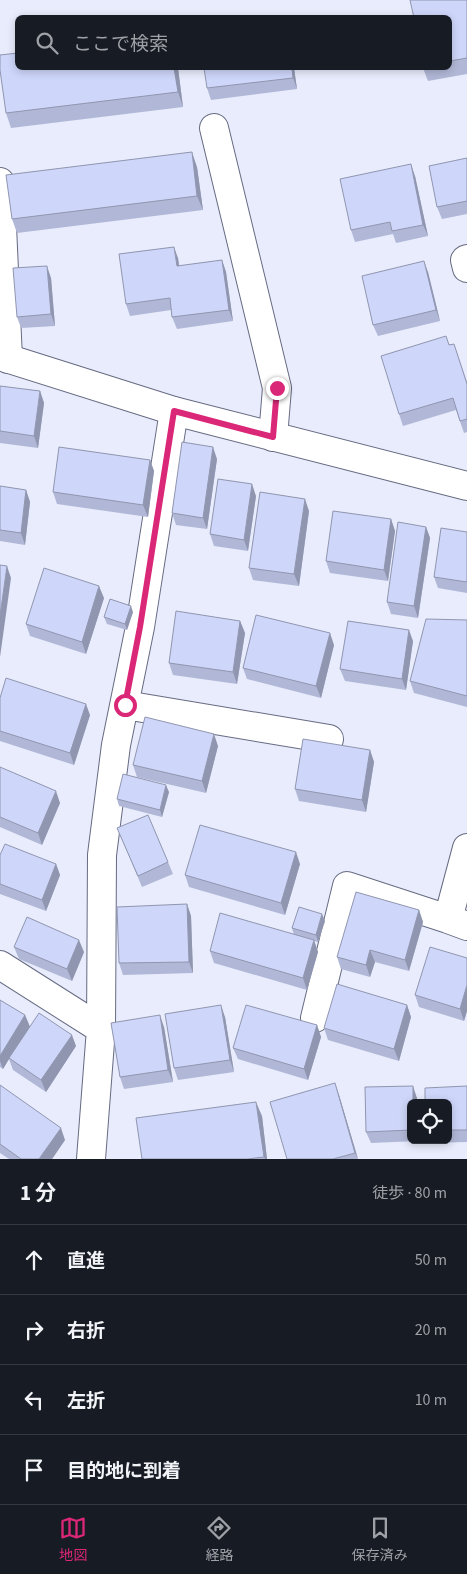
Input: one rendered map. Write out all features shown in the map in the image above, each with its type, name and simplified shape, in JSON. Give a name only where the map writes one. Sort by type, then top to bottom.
[{"type":"street","points":[[214,128],[277,388],[273,437]]},
{"type":"street","points":[[0,182],[4,358],[174,411],[467,486]]},
{"type":"street","points":[[467,259],[465,260],[467,268]]},
{"type":"street","points":[[91,1159],[100,1029],[102,855],[116,745],[140,627],[174,411]]},
{"type":"street","points":[[125,705],[330,739]]},
{"type":"street","points":[[316,1018],[347,886],[457,922],[467,848]]},
{"type":"street","points":[[0,965],[100,1029]]},
{"type":"building","points":[[410,0],[467,0],[467,58],[452,61],[452,15],[413,15]]},
{"type":"building","points":[[15,53],[15,70],[174,70],[178,92],[6,113],[0,70],[0,55]]},
{"type":"building","points":[[204,70],[292,70],[293,78],[207,88]]},
{"type":"building","points":[[192,152],[197,196],[12,219],[6,175]]},
{"type":"building","points":[[467,158],[467,201],[437,207],[429,166]]},
{"type":"building","points":[[411,164],[423,225],[392,231],[390,222],[351,230],[340,179]]},
{"type":"building","points":[[174,247],[177,266],[222,260],[229,310],[172,317],[170,298],[126,304],[119,254]]},
{"type":"building","points":[[424,261],[436,310],[373,325],[362,276]]},
{"type":"building","points":[[47,266],[51,314],[17,317],[13,268]]},
{"type":"building","points":[[446,336],[449,345],[454,344],[467,384],[467,419],[460,421],[453,398],[399,414],[381,356]]},
{"type":"building","points":[[0,386],[40,391],[34,436],[0,431]]},
{"type":"building","points":[[182,442],[213,447],[203,518],[172,513]]},
{"type":"building","points":[[59,447],[150,460],[143,505],[53,492]]},
{"type":"building","points":[[218,479],[252,484],[244,540],[210,534]]},
{"type":"building","points":[[0,486],[26,490],[21,533],[0,530]]},
{"type":"building","points":[[260,492],[305,499],[294,574],[249,568]]},
{"type":"building","points":[[333,511],[391,519],[384,570],[326,561]]},
{"type":"building","points":[[398,522],[426,527],[414,606],[387,602]]},
{"type":"building","points":[[441,528],[467,532],[467,582],[434,577]]},
{"type":"building","points":[[0,565],[7,566],[0,616]]},
{"type":"building","points":[[44,568],[99,586],[82,642],[26,624]]},
{"type":"building","points":[[110,599],[131,606],[125,624],[104,617]]},
{"type":"building","points":[[176,611],[240,621],[233,672],[169,663]]},
{"type":"building","points":[[256,615],[330,633],[316,686],[243,668]]},
{"type":"building","points":[[426,619],[467,620],[467,696],[410,681]]},
{"type":"building","points":[[348,621],[409,630],[402,679],[340,669]]},
{"type":"building","points":[[6,678],[86,704],[70,753],[0,731],[0,698]]},
{"type":"building","points":[[145,717],[214,734],[202,781],[133,765]]},
{"type":"building","points":[[303,739],[370,750],[362,800],[295,789]]},
{"type":"building","points":[[0,767],[56,791],[38,833],[0,817]]},
{"type":"building","points":[[123,774],[166,785],[160,810],[117,799]]},
{"type":"building","points":[[148,815],[168,862],[138,876],[117,828]]},
{"type":"building","points":[[200,825],[296,852],[281,903],[185,875]]},
{"type":"building","points":[[5,844],[56,864],[42,900],[0,884],[0,855]]},
{"type":"building","points":[[356,892],[419,910],[405,960],[370,950],[366,965],[337,957]]},
{"type":"building","points":[[187,904],[189,962],[119,963],[117,907]]},
{"type":"building","points":[[299,907],[322,914],[316,935],[292,928]]},
{"type":"building","points":[[220,913],[314,940],[303,978],[210,951]]},
{"type":"building","points":[[27,917],[79,940],[67,969],[14,947]]},
{"type":"building","points":[[430,947],[467,958],[467,985],[460,1009],[415,995]]},
{"type":"building","points":[[337,984],[407,1005],[394,1049],[324,1028]]},
{"type":"building","points":[[0,1000],[25,1015],[0,1056]]},
{"type":"building","points":[[221,1005],[230,1060],[174,1068],[165,1014]]},
{"type":"building","points":[[246,1005],[317,1025],[304,1069],[233,1048]]},
{"type":"building","points":[[39,1013],[72,1035],[41,1080],[9,1058]]},
{"type":"building","points":[[160,1015],[168,1070],[120,1077],[111,1023]]},
{"type":"building","points":[[335,1083],[355,1153],[333,1159],[287,1159],[270,1102]]},
{"type":"building","points":[[0,1085],[61,1128],[39,1159],[21,1159],[0,1144]]},
{"type":"building","points":[[413,1086],[413,1099],[407,1099],[407,1130],[366,1132],[365,1087]]},
{"type":"building","points":[[467,1086],[467,1130],[452,1130],[452,1099],[425,1099],[425,1088]]},
{"type":"building","points":[[256,1102],[264,1157],[247,1159],[142,1159],[136,1118]]},
{"type":"route","points":[[125,705],[140,627],[174,411],[273,437],[277,388]]}]
